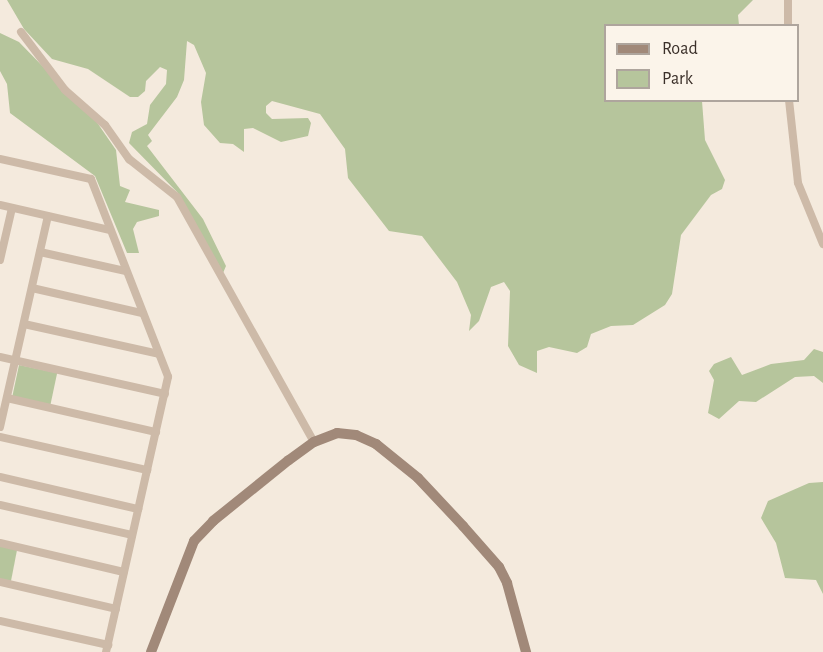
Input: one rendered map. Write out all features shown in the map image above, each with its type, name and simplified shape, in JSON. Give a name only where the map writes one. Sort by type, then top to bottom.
[{"type":"street","points":[[788,0],[788,24]]},
{"type":"street","points":[[21,32],[65,90],[105,124],[129,159],[177,197],[314,442]]},
{"type":"street","points":[[789,102],[798,183],[823,244]]},
{"type":"street","points":[[0,159],[90,179],[168,377],[107,649],[0,621]]},
{"type":"street","points":[[0,205],[110,230]]},
{"type":"street","points":[[0,260],[12,208]]},
{"type":"street","points":[[0,427],[48,216]]},
{"type":"street","points":[[40,252],[126,272]]},
{"type":"street","points":[[32,288],[142,313]]},
{"type":"street","points":[[24,324],[159,354]]},
{"type":"street","points":[[0,357],[165,394]]},
{"type":"street","points":[[7,398],[156,432]]},
{"type":"street","points":[[151,652],[194,541],[213,521],[314,442],[337,433],[357,435],[376,444],[418,478],[499,567],[513,598],[526,652]]},
{"type":"street","points":[[0,437],[147,470]]},
{"type":"street","points":[[0,477],[138,509]]},
{"type":"street","points":[[0,505],[132,535]]},
{"type":"street","points":[[0,543],[124,572]]},
{"type":"street","points":[[0,582],[116,609]]},
{"type":"green space","points":[[7,0],[753,0],[738,15],[739,24],[604,24],[604,102],[702,102],[705,140],[725,180],[722,189],[711,195],[681,235],[672,294],[665,305],[633,325],[611,326],[591,334],[587,347],[577,353],[549,347],[537,351],[537,373],[519,365],[508,346],[510,291],[504,282],[491,287],[479,321],[469,331],[471,315],[457,282],[422,236],[389,231],[348,178],[345,149],[320,114],[272,101],[266,106],[266,113],[272,119],[308,118],[311,123],[308,136],[281,142],[253,128],[244,129],[244,152],[233,144],[220,143],[204,125],[201,102],[206,73],[194,45],[187,41],[184,80],[177,97],[148,135],[152,141],[147,146],[203,219],[226,266],[223,273],[179,194],[129,143],[132,132],[147,124],[150,105],[166,84],[167,70],[160,67],[146,81],[145,91],[138,97],[130,97],[88,69],[52,59],[24,29]]},
{"type":"green space","points":[[0,33],[19,42],[96,121],[116,150],[120,186],[130,190],[125,202],[159,210],[159,216],[137,222],[133,229],[139,253],[127,253],[95,176],[10,113],[7,84],[0,71]]},
{"type":"green space","points":[[814,349],[823,352],[823,383],[814,376],[795,377],[756,402],[739,401],[719,419],[708,413],[714,380],[709,371],[714,364],[731,357],[742,375],[771,364],[804,360]]},
{"type":"green space","points":[[19,365],[57,373],[50,404],[12,396]]},
{"type":"green space","points":[[823,482],[823,594],[816,580],[785,578],[776,543],[761,518],[768,501],[809,483]]},
{"type":"green space","points":[[0,546],[17,550],[11,581],[0,579]]}]
